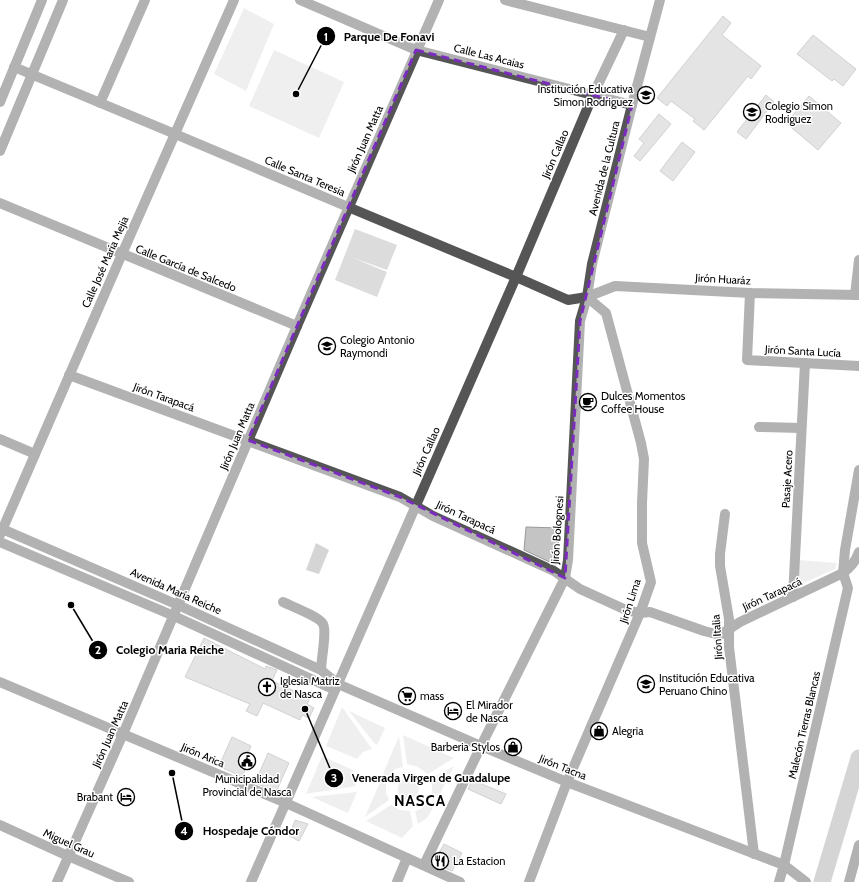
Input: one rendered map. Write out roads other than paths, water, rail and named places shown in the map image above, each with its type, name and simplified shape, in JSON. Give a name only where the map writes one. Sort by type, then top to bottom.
[{"type":"street","points":[[0,102],[42,0]]},
{"type":"street","points":[[0,151],[63,0]]},
{"type":"street","points":[[100,103],[145,0]]},
{"type":"street","name":"Calle José María Mejia","points":[[1,530],[234,0]]},
{"type":"street","name":"Calle Las Acaias","points":[[300,0],[416,50],[632,105]]},
{"type":"street","name":"Jirón Juan Matta","points":[[57,882],[123,734],[297,326],[439,0]]},
{"type":"street","points":[[505,0],[650,37]]},
{"type":"street","name":"Avenida de la Cultura","points":[[587,297],[592,264],[660,0]]},
{"type":"street","name":"Jirón Callao","points":[[252,882],[516,276],[593,95],[624,30]]},
{"type":"street","name":"Calle Santa Teresia","points":[[14,67],[348,208],[516,276],[568,300],[587,297]]},
{"type":"street","name":"Calle García de Salcedo","points":[[0,203],[297,326]]},
{"type":"street","points":[[857,295],[859,260]]},
{"type":"street","name":"Jirón Huaráz","points":[[587,297],[615,286],[750,293],[857,295]]},
{"type":"street","name":"Jirón Santa Lucía","points":[[750,293],[747,360],[859,366]]},
{"type":"street","name":"Jirón Bolognesi","points":[[424,866],[481,746],[565,578],[568,560],[580,321],[587,297]]},
{"type":"street","name":"Jirón Lima","points":[[529,882],[567,782],[640,613],[651,582],[642,543],[644,459],[606,313],[587,297]]},
{"type":"street","name":"Pasaje Acero","points":[[793,596],[805,363]]},
{"type":"street","name":"Jirón Tarapacá","points":[[69,375],[400,497],[433,516],[554,571],[580,588],[626,610],[640,613],[650,612],[704,631],[720,635],[740,622],[843,574]]},
{"type":"street","points":[[759,427],[802,428]]},
{"type":"street","points":[[0,439],[35,454]]},
{"type":"street","name":"Malecón Tierras Blancas","points":[[779,882],[848,588],[843,574],[845,550],[859,470]]},
{"type":"street","name":"Jirón Italia","points":[[725,514],[720,566],[729,618],[729,647],[754,854]]},
{"type":"street","name":"Avenida María Reiche","points":[[1,530],[178,605],[320,670],[336,687]]},
{"type":"street","points":[[0,542],[336,687]]},
{"type":"street","points":[[843,574],[856,560],[859,552]]},
{"type":"street","points":[[283,602],[319,619],[324,624],[320,670]]},
{"type":"street","name":"Jirón Arica","points":[[0,682],[286,803],[460,882]]},
{"type":"street","name":"Jirón Tacna","points":[[336,687],[567,782],[784,865],[806,882]]},
{"type":"street","name":"Miguel Grau","points":[[0,825],[128,882]]},
{"type":"street","points":[[849,882],[859,845]]},
{"type":"street","points":[[397,882],[407,858]]},
{"type":"waterway","points":[[822,882],[859,758]]},
{"type":"place","name":"Parque De Fonavi","points":[[296,94]]},
{"type":"place","name":"Institución Educativa Simon Rodriguez","points":[[646,95]]},
{"type":"place","name":"Colegio Simon Rodriguez","points":[[752,112]]},
{"type":"place","name":"Colegio Antonio Raymondi","points":[[327,346]]},
{"type":"place","name":"Dulces Momentos Coffee House","points":[[588,402]]},
{"type":"place","name":"Colegio Maria Reiche","points":[[71,605]]},
{"type":"place","name":"Institución Educativa Peruano Chino","points":[[646,684]]},
{"type":"place","name":"Iglesia Matriz de Nasca","points":[[267,687]]},
{"type":"place","name":"mass","points":[[407,696]]},
{"type":"place","name":"Venerada Virgen de Guadalupe","points":[[305,709]]},
{"type":"place","name":"El Mirador de Nasca","points":[[453,711]]},
{"type":"place","name":"Alegria","points":[[599,731]]},
{"type":"place","name":"Barberia Stylos","points":[[513,747]]},
{"type":"place","name":"Municipalidad Provincial de Nasca","points":[[247,761]]},
{"type":"place","name":"Hospedaje Cóndor","points":[[172,773]]},
{"type":"place","name":"Brabant","points":[[126,797]]},
{"type":"place","name":"La Estacion","points":[[440,861]]},
{"type":"district","name":"NASCA","points":[[420,801]]}]
